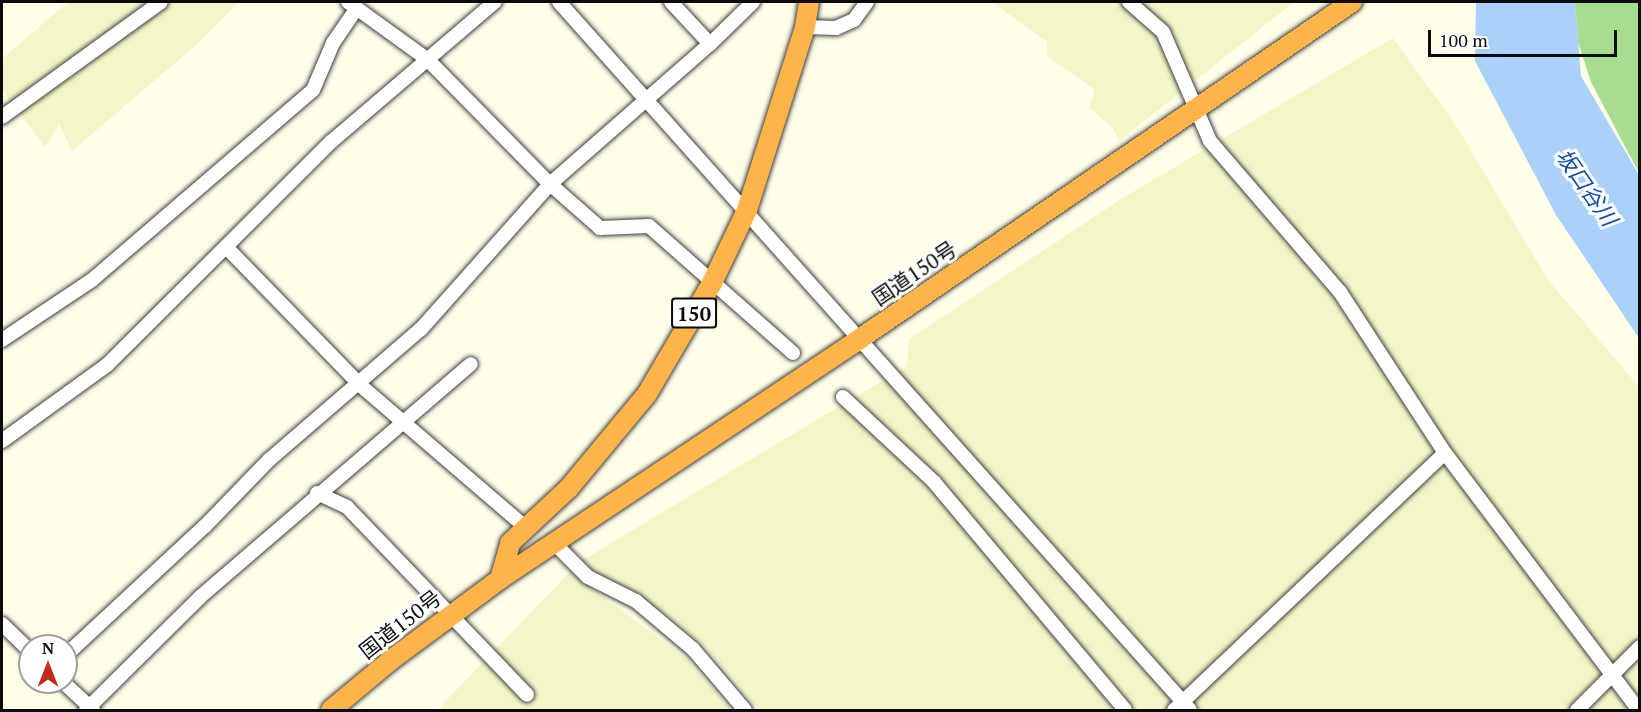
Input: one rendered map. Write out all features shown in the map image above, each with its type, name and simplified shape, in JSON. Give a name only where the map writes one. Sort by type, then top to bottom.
[{"type":"highway","name":"150","points":[[500,579],[510,543],[575,482],[647,394],[712,283],[747,210],[805,27],[809,2]]},
{"type":"highway","name":"国道150号","points":[[331,711],[450,615],[500,579],[861,339],[1352,2]]},
{"type":"street","points":[[2,117],[161,2]]},
{"type":"street","points":[[2,441],[107,365],[332,141],[495,2]]},
{"type":"street","points":[[559,2],[861,339],[1182,708],[1445,453]]},
{"type":"street","points":[[671,2],[710,44]]},
{"type":"street","points":[[78,644],[206,526],[269,460],[360,385],[421,329],[550,184],[710,44],[753,2]]},
{"type":"street","points":[[805,27],[836,28],[854,20],[867,2]]},
{"type":"street","points":[[1130,2],[1163,32],[1203,130],[1227,164],[1340,292],[1445,453],[1639,711]]},
{"type":"street","points":[[2,340],[92,280],[312,90],[352,5],[428,60],[550,184],[600,228],[649,226],[793,353]]},
{"type":"street","points":[[226,247],[360,385],[526,528]]},
{"type":"street","points":[[75,694],[89,709],[200,597],[317,493],[404,423],[471,364]]},
{"type":"street","points":[[843,397],[934,482],[1125,711]]},
{"type":"street","points":[[317,493],[347,507],[527,695]]},
{"type":"street","points":[[554,543],[588,577],[636,601],[693,649],[745,711]]},
{"type":"street","points":[[2,624],[18,639]]},
{"type":"street","points":[[1577,711],[1610,674],[1640,647]]},
{"type":"green space","points":[[68,2],[239,2],[196,45],[72,151],[59,124],[45,147],[2,90],[2,59]]},
{"type":"green space","points":[[992,2],[1294,2],[1119,141],[1113,128],[1089,108],[1095,90],[1047,56],[1047,42]]},
{"type":"green space","points":[[1575,2],[1639,2],[1639,173],[1591,82],[1578,42]]},
{"type":"green space","points":[[1393,38],[1457,127],[1548,280],[1639,387],[1639,710],[759,710],[706,647],[641,595],[595,573],[581,561],[907,366],[909,339],[1126,196]]},
{"type":"green space","points":[[570,572],[687,659],[731,710],[437,710]]},
{"type":"water","name":"坂口谷川","points":[[1476,2],[1575,2],[1581,76],[1639,175],[1639,338],[1556,215],[1475,61]]}]
